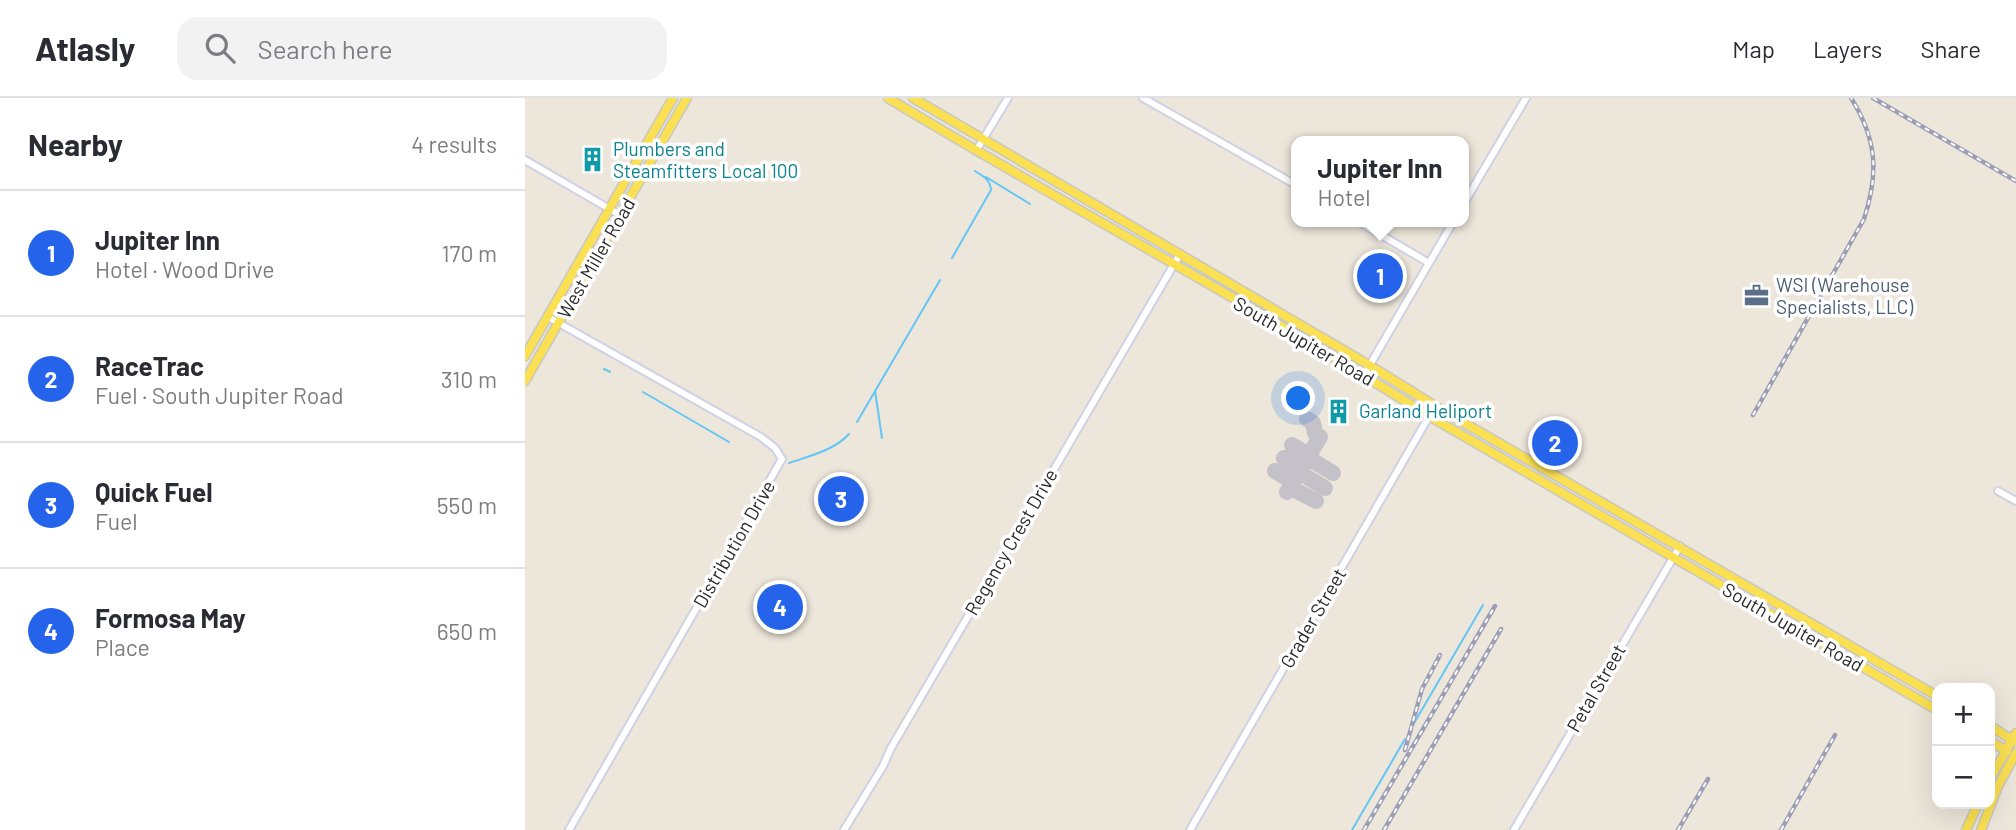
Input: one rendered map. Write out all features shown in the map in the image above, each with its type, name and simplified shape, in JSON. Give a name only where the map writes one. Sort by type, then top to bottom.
[{"type":"main road","name":"West Miller Road","points":[[525,356],[673,98]]},
{"type":"main road","name":"West Miller Road","points":[[525,381],[687,98]]},
{"type":"main road","name":"South Jupiter Road","points":[[888,98],[1932,707]]},
{"type":"main road","name":"South Jupiter Road","points":[[913,98],[1435,406],[1932,693]]},
{"type":"main road","points":[[653,132],[664,138]]},
{"type":"main road","points":[[1052,195],[1059,184]]},
{"type":"main road","points":[[1748,601],[1754,589]]},
{"type":"main road","points":[[1806,634],[1812,623]]},
{"type":"main road","points":[[1888,682],[1895,671]]},
{"type":"main road","points":[[1995,728],[2015,738],[1995,769]]},
{"type":"main road","points":[[1981,830],[1998,786],[2016,755],[1995,744]]},
{"type":"main road","points":[[1966,830],[1976,809]]},
{"type":"street","points":[[976,151],[1008,98]]},
{"type":"street","points":[[1143,98],[1291,182]]},
{"type":"street","points":[[1469,195],[1526,98]]},
{"type":"street","points":[[525,160],[620,215]]},
{"type":"street","points":[[1368,227],[1429,262]]},
{"type":"street","points":[[1364,375],[1450,227]]},
{"type":"street","name":"Regency Crest Drive","points":[[844,830],[1180,254]]},
{"type":"street","name":"Distribution Drive","points":[[548,317],[761,437],[775,448],[782,459],[569,830]]},
{"type":"street","name":"Grader Street","points":[[1191,830],[1435,406]]},
{"type":"street","points":[[1998,491],[2016,502]]},
{"type":"street","name":"Petal Street","points":[[1514,830],[1680,546]]},
{"type":"waterway","points":[[952,258],[991,190],[988,180],[975,171]]},
{"type":"waterway","points":[[986,177],[1030,204]]},
{"type":"waterway","points":[[857,422],[940,280]]},
{"type":"waterway","points":[[604,369],[610,372]]},
{"type":"waterway","points":[[875,391],[882,438]]},
{"type":"waterway","points":[[643,392],[729,442]]},
{"type":"waterway","points":[[789,463],[829,448],[849,434]]},
{"type":"waterway","points":[[1413,725],[1483,605]]},
{"type":"waterway","points":[[1352,830],[1405,739]]},
{"type":"taxiway","points":[[1287,492],[1320,437],[1315,433],[1313,423],[1307,419]]},
{"type":"taxiway","points":[[1292,445],[1308,457]]},
{"type":"taxiway","points":[[1284,458],[1301,470]]},
{"type":"taxiway","points":[[1306,460],[1310,459],[1333,473]]},
{"type":"taxiway","points":[[1275,471],[1293,483]]},
{"type":"taxiway","points":[[1299,474],[1325,488]]},
{"type":"taxiway","points":[[1291,488],[1316,501]]},
{"type":"railway","points":[[1753,415],[1864,219],[1872,186],[1873,157],[1866,128],[1851,98]]},
{"type":"railway","points":[[1873,98],[2016,181]]},
{"type":"railway","points":[[1364,830],[1495,606]]},
{"type":"railway","points":[[1384,830],[1501,629]]},
{"type":"railway","points":[[1405,750],[1422,689],[1440,655]]},
{"type":"railway","points":[[1781,830],[1835,735]]},
{"type":"railway","points":[[1678,830],[1708,779]]},
{"type":"place","name":"Plumbers and Steamfitters Local 100","points":[[593,160]]},
{"type":"place","name":"Jupiter Inn","points":[[1380,276]]},
{"type":"place","name":"WSI (Warehouse Specialists, LLC)","points":[[1756,296]]},
{"type":"place","name":"Garland Heliport","points":[[1339,411]]},
{"type":"place","name":"RaceTrac","points":[[1555,443]]},
{"type":"place","name":"Quick Fuel","points":[[841,499]]},
{"type":"place","name":"Formosa May","points":[[780,607]]}]
